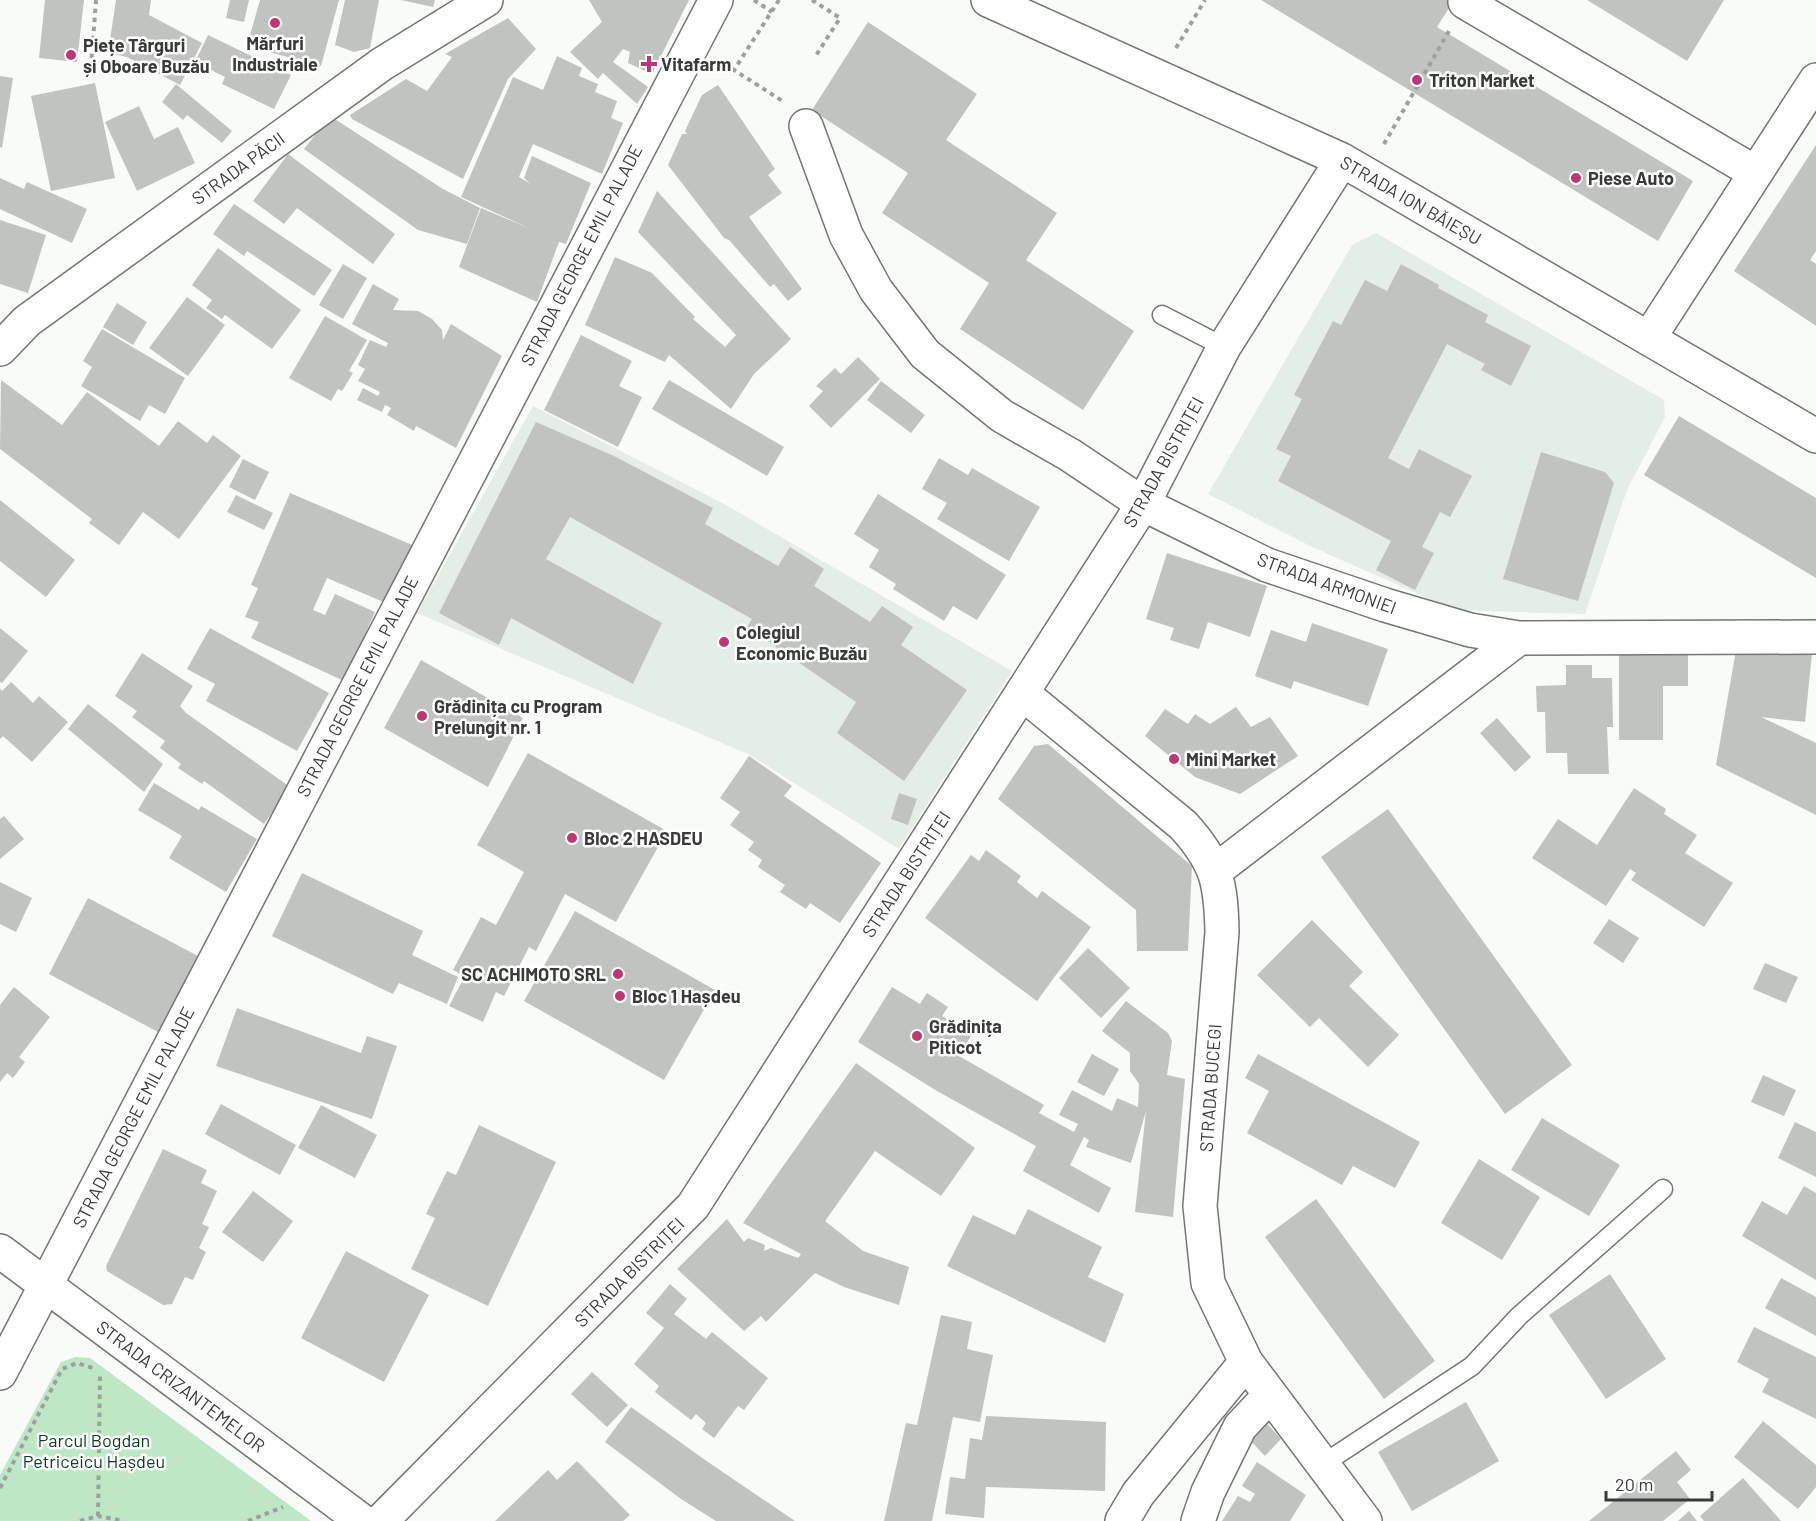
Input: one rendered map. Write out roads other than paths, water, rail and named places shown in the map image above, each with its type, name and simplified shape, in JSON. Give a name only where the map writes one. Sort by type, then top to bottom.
[{"type":"street","name":"STRADA PĂCII","points":[[0,349],[27,321],[353,85],[486,0]]},
{"type":"street","name":"STRADA GEORGE EMIL PALADE","points":[[0,1373],[716,0]]},
{"type":"street","name":"STRADA ION BĂIEȘU","points":[[988,0],[1354,167],[1816,436]]},
{"type":"street","points":[[1466,2],[1756,173]]},
{"type":"street","points":[[1649,338],[1816,80]]},
{"type":"street","name":"STRADA ARMONIEI","points":[[797,115],[846,235],[876,290],[925,354],[1002,416],[1070,454],[1143,504],[1268,565],[1385,605],[1470,630],[1519,638],[1816,637]]},
{"type":"street","name":"STRADA BISTRIȚEI","points":[[381,1521],[693,1206],[1143,504],[1224,347],[1354,167]]},
{"type":"street","points":[[1215,872],[1519,638]]},
{"type":"street","name":"STRADA BUCEGI","points":[[1022,693],[1183,825],[1204,848],[1215,872],[1221,897],[1222,932],[1200,1206],[1208,1283],[1246,1362],[1365,1521]]},
{"type":"street","name":"STRADA CRIZANTEMELOR","points":[[0,1251],[362,1521]]},
{"type":"street","points":[[1122,1521],[1138,1494],[1246,1362]]},
{"type":"street","points":[[1198,1521],[1208,1492],[1240,1427],[1270,1395]]},
{"type":"lane","points":[[1162,315],[1224,347]]},
{"type":"lane","points":[[1323,1464],[1472,1366],[1519,1316],[1663,1189]]},
{"type":"place","name":"Mărfuri Industriale","points":[[275,23]]},
{"type":"place","name":"Piețe Târguri și Oboare Buzău","points":[[71,55]]},
{"type":"place","name":"Vitafarm","points":[[649,64]]},
{"type":"place","name":"Triton Market","points":[[1417,80]]},
{"type":"place","name":"Piese Auto","points":[[1576,178]]},
{"type":"place","name":"Colegiul Economic Buzău","points":[[724,642]]},
{"type":"place","name":"Grădinița cu Program Prelungit nr. 1","points":[[422,716]]},
{"type":"place","name":"Mini Market","points":[[1174,759]]},
{"type":"place","name":"Bloc 2 HASDEU","points":[[572,838]]},
{"type":"place","name":"SC ACHIMOTO SRL","points":[[618,974]]},
{"type":"place","name":"Bloc 1 Hașdeu","points":[[620,996]]},
{"type":"place","name":"Grădinița Piticot","points":[[917,1036]]},
{"type":"park label","name":"Parcul Bogdan Petriceicu Hașdeu","points":[[94,1450]]}]
